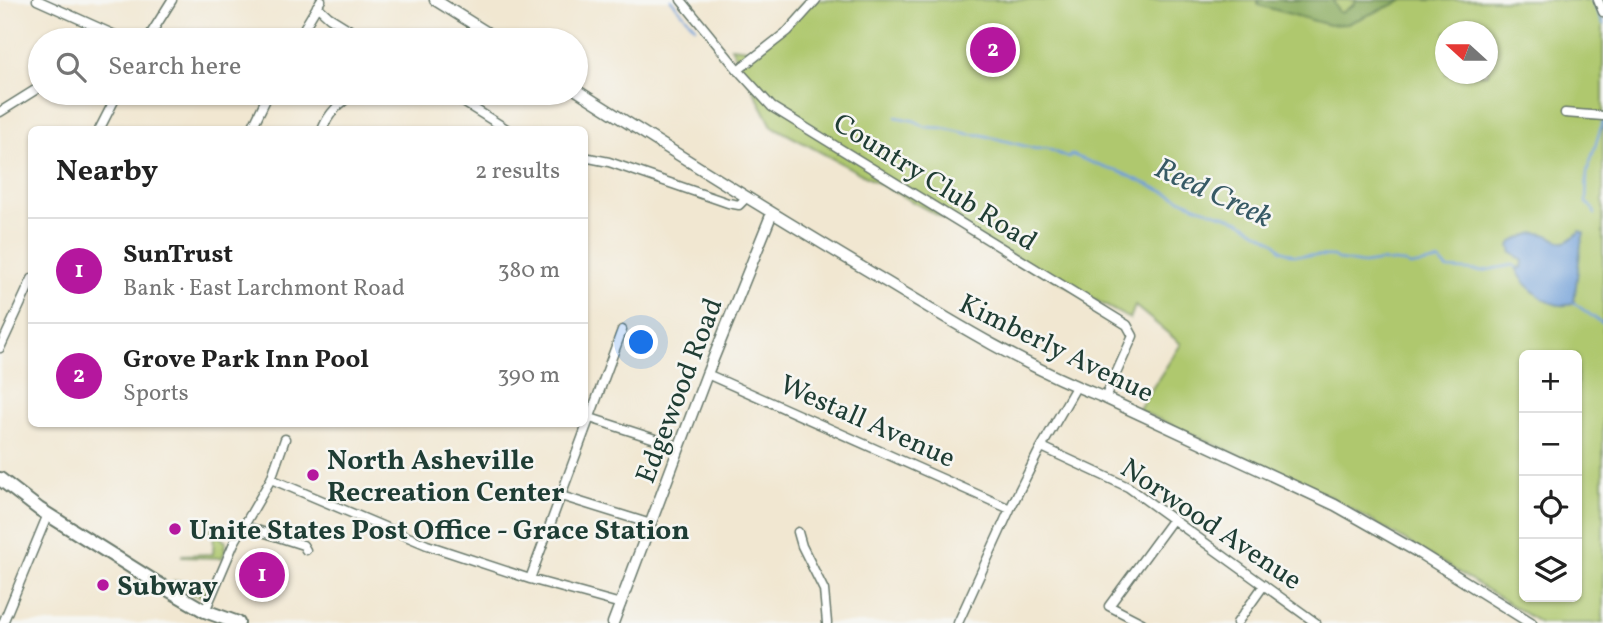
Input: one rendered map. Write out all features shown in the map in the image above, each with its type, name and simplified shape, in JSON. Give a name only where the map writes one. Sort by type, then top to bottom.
[{"type":"main road","points":[[0,479],[124,563],[218,619],[238,623]]},
{"type":"street","points":[[37,0],[99,28]]},
{"type":"street","points":[[155,28],[172,0]]},
{"type":"street","points":[[435,0],[480,28]]},
{"type":"street","name":"Country Club Road","points":[[681,0],[772,107],[1127,325],[1133,336],[1105,398]]},
{"type":"street","points":[[738,70],[788,31],[816,0]]},
{"type":"street","points":[[1598,0],[1603,12]]},
{"type":"street","points":[[304,28],[319,3],[329,17],[347,28]]},
{"type":"street","points":[[0,112],[28,94]]},
{"type":"street","name":"Kimberly Avenue","points":[[588,97],[746,198],[989,344],[1076,387],[1335,505],[1416,551],[1531,623]]},
{"type":"street","points":[[101,126],[112,105]]},
{"type":"street","points":[[253,126],[262,105]]},
{"type":"street","points":[[324,126],[327,117],[339,105]]},
{"type":"street","points":[[468,105],[502,126]]},
{"type":"street","points":[[1565,113],[1603,116]]},
{"type":"street","points":[[588,158],[609,162],[728,203],[739,205],[746,198]]},
{"type":"street","name":"Edgewood Road","points":[[613,623],[707,374],[772,214]]},
{"type":"street","points":[[0,348],[28,288]]},
{"type":"street","points":[[588,415],[622,330]]},
{"type":"street","name":"Westall Avenue","points":[[707,374],[1010,509]]},
{"type":"street","points":[[958,623],[1038,453],[1076,387]]},
{"type":"street","points":[[588,417],[680,447]]},
{"type":"street","points":[[530,579],[584,427]]},
{"type":"street","points":[[205,611],[234,543],[271,480],[285,439]]},
{"type":"street","name":"Norwood Avenue","points":[[1042,447],[1128,487],[1316,623]]},
{"type":"street","points":[[271,480],[427,545],[530,579],[621,604]]},
{"type":"street","points":[[561,496],[650,524]]},
{"type":"street","points":[[3,623],[48,514]]},
{"type":"street","points":[[1142,623],[1110,606],[1173,519]]},
{"type":"street","points":[[244,526],[303,545],[306,550]]},
{"type":"street","points":[[798,531],[802,546],[824,590],[827,623]]},
{"type":"street","points":[[1237,623],[1265,584]]},
{"type":"green space","points":[[806,0],[1594,0],[1603,20],[1603,623],[1540,623],[1327,495],[1138,410],[1181,344],[1135,306],[1130,319],[772,126],[731,47],[749,49],[772,39]]},
{"type":"green space","points":[[1258,0],[1333,0],[1341,13],[1356,0],[1404,0],[1347,24],[1329,25],[1258,5]]},
{"type":"green space","points":[[207,526],[226,542],[222,558],[182,557],[213,554],[214,533],[207,531]]},
{"type":"green space","points":[[174,581],[211,581],[212,584],[206,593],[199,596],[184,591]]},
{"type":"water","points":[[977,38],[1011,45],[1010,59],[976,57],[974,55]]},
{"type":"water","points":[[1580,231],[1584,233],[1574,303],[1565,305],[1548,301],[1532,290],[1520,275],[1516,267],[1522,268],[1523,261],[1512,253],[1510,246],[1512,242],[1539,233],[1563,242]]},
{"type":"waterway","name":"Reed Creek","points":[[671,0],[695,27]]},
{"type":"waterway","points":[[1592,0],[1603,24]]},
{"type":"waterway","name":"Reed Creek","points":[[896,117],[915,121],[926,127],[982,135],[1036,149],[1046,148],[1069,158],[1070,154],[1120,172],[1196,206],[1240,221],[1276,243],[1281,250],[1293,255],[1333,256],[1339,260],[1363,264],[1384,261],[1410,266],[1440,261],[1448,269],[1482,271],[1513,265],[1516,267]]},
{"type":"waterway","points":[[1595,214],[1592,207],[1586,203],[1587,172],[1603,121]]},
{"type":"waterway","name":"Reed Creek","points":[[1574,303],[1603,324]]},
{"type":"place","name":"Grove Park Inn Pool","points":[[993,50]]},
{"type":"place","name":"North Asheville Recreation Center","points":[[313,475]]},
{"type":"place","name":"Unite States Post Office - Grace Station","points":[[175,529]]},
{"type":"place","name":"SunTrust","points":[[262,575]]},
{"type":"place","name":"Subway","points":[[103,585]]}]
